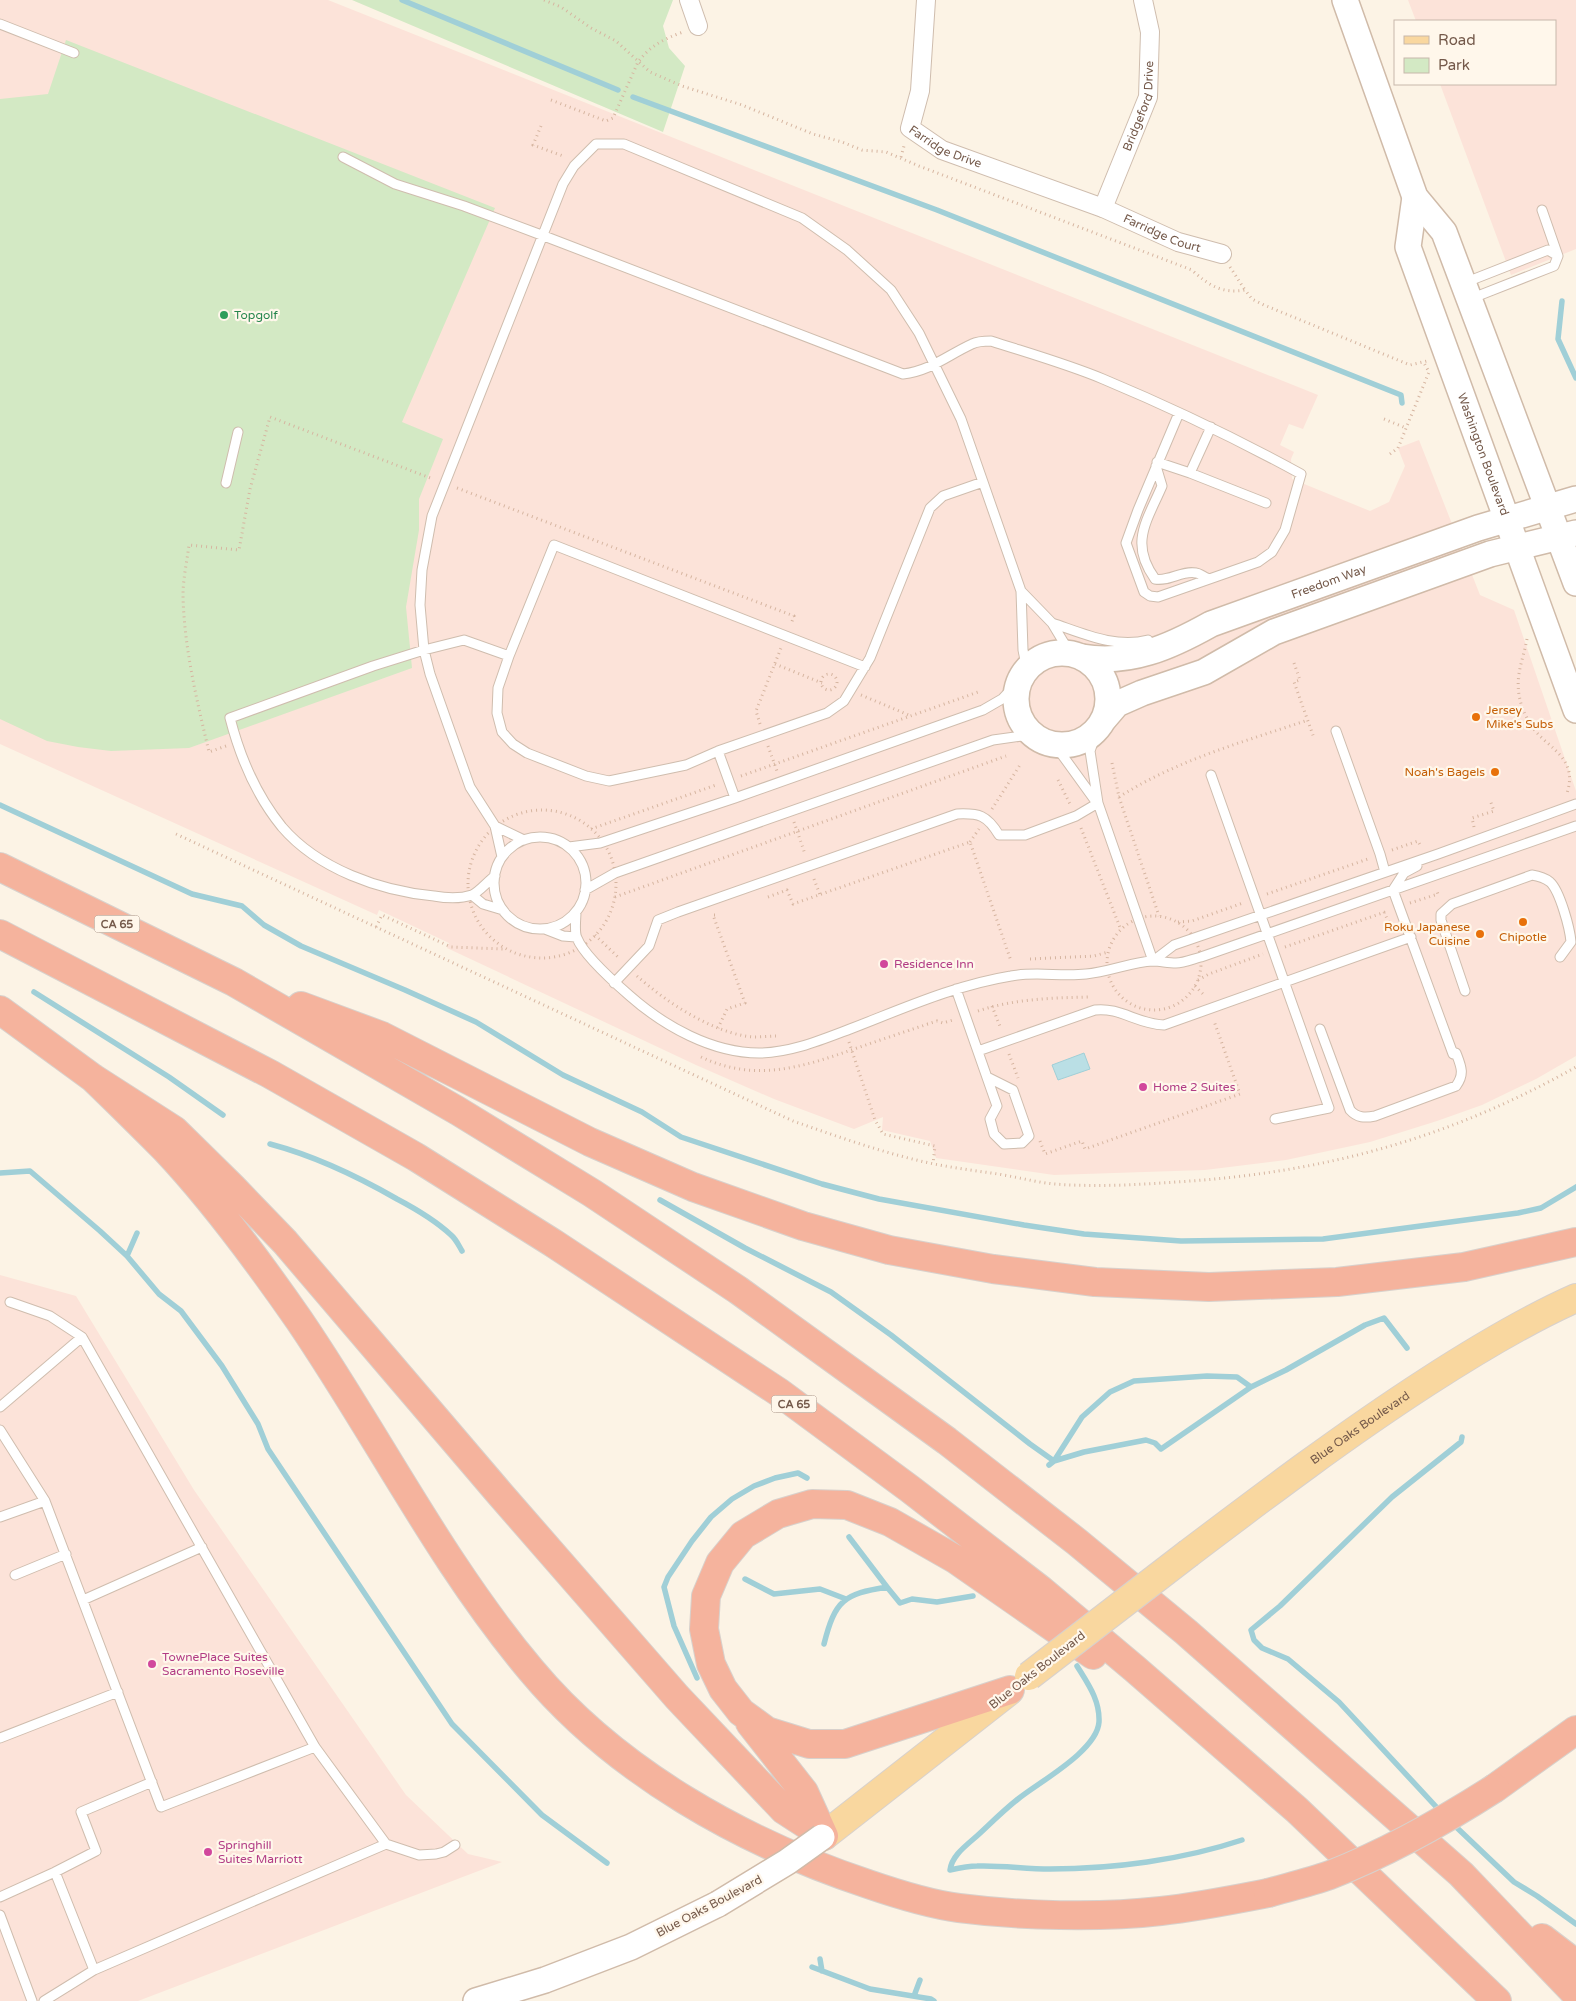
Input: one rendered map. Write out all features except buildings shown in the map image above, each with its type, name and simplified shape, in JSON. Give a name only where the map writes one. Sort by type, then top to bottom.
[{"type":"highway","name":"CA 65","points":[[0,867],[234,982],[458,1112],[592,1194],[738,1290],[947,1441],[1077,1542],[1179,1626],[1461,1874],[1576,1994]]},
{"type":"highway","name":"CA 65","points":[[0,934],[270,1074],[416,1157],[553,1243],[788,1399],[910,1489],[1041,1590],[1228,1748],[1297,1810],[1497,2001]]},
{"type":"highway","points":[[234,982],[382,1036],[590,1142],[693,1188],[803,1226],[889,1250],[993,1269],[1095,1282],[1209,1287],[1337,1282],[1464,1267],[1576,1242]]},
{"type":"highway","points":[[0,1010],[93,1078],[174,1130],[232,1187],[285,1242],[500,1494],[677,1697],[784,1810],[823,1836]]},
{"type":"highway","points":[[93,1078],[166,1151],[211,1202],[258,1262],[301,1323],[460,1574],[503,1637],[576,1720],[667,1790],[746,1833],[837,1874],[890,1892],[956,1908],[1028,1913],[1105,1914],[1159,1911],[1268,1893],[1328,1876],[1386,1851],[1445,1821],[1576,1730]]},
{"type":"highway","points":[[823,1836],[804,1792],[723,1689],[711,1664],[704,1629],[706,1596],[720,1563],[742,1535],[778,1514],[812,1504],[847,1505],[890,1522],[955,1559],[1228,1748]]},
{"type":"highway","points":[[741,1712],[767,1731],[808,1744],[845,1744],[1019,1683]]},
{"type":"highway","points":[[1461,1874],[1576,1964]]},
{"type":"main road","name":"Washington Boulevard","points":[[1344,0],[1415,197],[1444,232],[1548,508],[1567,535],[1576,583]]},
{"type":"main road","name":"Washington Boulevard","points":[[1415,197],[1408,247],[1576,710]]},
{"type":"main road","name":"Freedom Way","points":[[1076,655],[1101,660],[1133,657],[1180,641],[1211,624],[1478,528],[1576,499]]},
{"type":"main road","points":[[1102,723],[1108,706],[1109,694],[1106,682],[1092,663],[1076,655],[1058,653],[1036,661],[1023,675],[1017,692],[1016,704],[1025,726],[1033,735],[1049,743],[1067,745],[1079,742],[1090,736],[1102,723],[1117,704],[1142,693],[1204,672],[1274,632],[1490,554],[1567,535]]},
{"type":"main road","name":"Blue Oaks Boulevard","points":[[476,2001],[545,1980],[631,1947],[718,1904],[787,1862],[1189,1552],[1372,1418],[1478,1350],[1544,1312],[1576,1298]]},
{"type":"street","points":[[689,0],[698,26]]},
{"type":"street","name":"Farridge Drive","points":[[926,0],[920,91],[910,128],[942,150],[1103,208]]},
{"type":"street","name":"Bridgeford Drive","points":[[1103,208],[1148,98],[1150,32],[1143,0]]},
{"type":"street","name":"Farridge Court","points":[[1103,208],[1178,242],[1222,254]]},
{"type":"lane","points":[[0,24],[74,53]]},
{"type":"lane","points":[[502,858],[495,826],[470,788],[430,674],[424,650],[420,605],[422,570],[432,516],[563,184],[574,166],[596,144],[624,144],[802,218],[847,250],[891,290],[919,333],[960,419],[1021,591],[1023,675],[1002,698],[983,710],[735,798],[603,842],[569,847]]},
{"type":"lane","points":[[343,157],[395,184],[464,206],[903,374],[935,366],[974,343],[992,340],[1101,378],[1211,427],[1301,474],[1285,530],[1272,552],[1258,562],[1207,578],[1158,597],[1150,596],[1144,592],[1126,543],[1179,413]]},
{"type":"lane","points":[[1467,291],[1554,266],[1558,256],[1542,210]]},
{"type":"lane","points":[[1467,291],[1548,250],[1558,256]]},
{"type":"lane","points":[[1190,473],[1211,427]]},
{"type":"lane","points":[[226,483],[238,432]]},
{"type":"lane","points":[[1157,464],[1190,473],[1266,503]]},
{"type":"lane","points":[[1157,464],[1162,486],[1145,526],[1140,544],[1142,558],[1155,579],[1162,581],[1180,574],[1196,572],[1207,578]]},
{"type":"lane","points":[[865,667],[554,545],[498,688],[497,713],[502,732],[512,744],[527,753],[586,776],[609,781],[686,765],[718,751],[827,714],[844,700],[865,667],[930,508],[943,496],[983,482]]},
{"type":"lane","points":[[1021,591],[1052,623],[1076,655]]},
{"type":"lane","points":[[1052,623],[1106,641],[1126,643],[1146,641],[1160,636]]},
{"type":"lane","points":[[1176,630],[1211,624]]},
{"type":"lane","points":[[495,876],[470,895],[446,897],[398,891],[371,883],[350,875],[323,860],[283,828],[264,803],[236,742],[230,718],[325,683],[424,650],[464,640],[509,656]]},
{"type":"lane","points":[[1102,723],[1090,751],[1098,803],[1153,961]]},
{"type":"lane","points":[[1336,731],[1385,872]]},
{"type":"lane","points":[[585,890],[615,873],[993,740],[1022,736],[1049,743],[1098,803]]},
{"type":"lane","points":[[718,751],[735,798]]},
{"type":"lane","points":[[1211,775],[1329,1108],[1275,1119]]},
{"type":"lane","points":[[614,982],[649,946],[658,920],[956,814],[972,813],[986,818],[1000,835],[1025,835],[1076,816],[1098,803]]},
{"type":"lane","points":[[1153,961],[1174,945],[1438,854],[1576,804]]},
{"type":"lane","points":[[495,826],[524,840]]},
{"type":"lane","points":[[576,912],[576,937],[582,946],[614,982],[635,1000],[669,1025],[707,1043],[733,1051],[760,1053],[788,1049],[845,1031],[956,989],[1012,975],[1039,973],[1085,974],[1153,961],[1177,963],[1201,957],[1576,826]]},
{"type":"lane","points":[[470,895],[482,904],[502,910],[511,918],[532,928],[544,928],[567,920],[576,912],[582,902],[585,890],[586,878],[577,856],[569,847],[548,838],[536,837],[524,840],[513,846],[502,858],[495,876],[496,894],[502,910]]},
{"type":"lane","points":[[1393,890],[1404,873],[1438,854]]},
{"type":"lane","points":[[1466,991],[1441,920],[1442,914],[1452,904],[1532,875],[1545,879],[1555,889],[1567,924],[1571,942],[1560,957]]},
{"type":"lane","points":[[1320,1029],[1350,1110],[1354,1114],[1366,1118],[1456,1086],[1461,1079],[1462,1070],[1454,1054],[1393,890]]},
{"type":"lane","points":[[544,928],[563,936],[576,937]]},
{"type":"lane","points":[[978,1051],[1095,1010],[1114,1010],[1132,1019],[1151,1025],[1164,1025],[1411,937]]},
{"type":"lane","points":[[956,989],[998,1106],[990,1119],[994,1134],[1004,1144],[1022,1143],[1029,1136],[1013,1090],[988,1078]]},
{"type":"lane","points":[[10,1302],[50,1316],[82,1337],[315,1747],[386,1844],[419,1855],[444,1852],[455,1845]]},
{"type":"lane","points":[[0,1407],[82,1337]]},
{"type":"lane","points":[[0,1430],[45,1501],[161,1806],[315,1747]]},
{"type":"lane","points":[[0,1517],[45,1501]]},
{"type":"lane","points":[[83,1600],[202,1547]]},
{"type":"lane","points":[[15,1574],[66,1554]]},
{"type":"lane","points":[[0,1738],[118,1692]]},
{"type":"lane","points":[[0,1896],[55,1872],[96,1851],[81,1812],[152,1782]]},
{"type":"lane","points":[[44,2001],[94,1970],[386,1844]]},
{"type":"lane","points":[[55,1872],[94,1970]]},
{"type":"lane","points":[[0,1915],[32,2001]]},
{"type":"path","points":[[544,0],[561,7],[591,28],[616,41],[650,72],[682,86],[742,105],[813,134],[862,150],[886,152],[901,157],[919,166],[1192,270],[1219,290],[1234,292],[1244,290]]},
{"type":"path","points":[[551,100],[606,121],[614,118],[638,62],[653,44],[698,26]]},
{"type":"path","points":[[541,126],[534,145],[563,156]]},
{"type":"path","points":[[1222,254],[1244,290],[1252,299],[1264,305],[1410,365],[1424,363],[1444,349]]},
{"type":"path","points":[[1390,454],[1398,448],[1429,372],[1424,363]]},
{"type":"path","points":[[236,742],[209,752],[190,662],[183,594],[189,545],[239,550],[250,489],[270,418],[794,616],[756,711],[781,781]]},
{"type":"path","points":[[1384,419],[1406,428]]},
{"type":"path","points":[[1529,631],[1519,665],[1518,687],[1522,707],[1530,726],[1571,761]]},
{"type":"path","points":[[1294,663],[1300,680],[1294,682],[1314,738]]},
{"type":"path","points":[[775,664],[822,682]]},
{"type":"path","points":[[831,675],[837,680],[837,685],[829,690],[824,688],[822,682],[824,677],[831,675]]},
{"type":"path","points":[[837,685],[912,716]]},
{"type":"path","points":[[591,829],[981,691]]},
{"type":"path","points":[[1119,797],[1177,766],[1308,720]]},
{"type":"path","points":[[615,897],[1006,756]]},
{"type":"path","points":[[1112,763],[1119,797],[1159,916]]},
{"type":"path","points":[[760,900],[787,890],[793,904],[970,842],[1020,766]]},
{"type":"path","points":[[1058,780],[1076,816],[1121,930]]},
{"type":"path","points":[[1475,828],[1472,818],[1494,811],[1490,800]]},
{"type":"path","points":[[535,810],[563,814],[576,818],[591,829],[603,842],[612,860],[615,873],[615,897],[608,917],[595,935],[582,946],[570,953],[554,957],[537,958],[520,955],[505,949],[487,935],[475,917],[468,876],[473,856],[482,839],[495,826],[515,815],[535,810]]},
{"type":"path","points":[[791,811],[820,895]]},
{"type":"path","points":[[176,834],[793,1121],[865,1146],[933,1164],[1054,1184],[1131,1185],[1206,1180],[1287,1171],[1372,1152],[1484,1114],[1539,1088],[1576,1067]]},
{"type":"path","points":[[970,842],[1011,961]]},
{"type":"path","points":[[718,1028],[727,1009],[744,1003],[713,916],[722,912]]},
{"type":"path","points":[[376,927],[382,915],[451,947],[505,949]]},
{"type":"path","points":[[595,935],[646,984],[679,1008],[718,1028],[746,1036],[778,1036]]},
{"type":"path","points":[[1029,959],[1094,956],[1108,952]]},
{"type":"path","points":[[1002,964],[1020,960]]},
{"type":"path","points":[[1039,1137],[1045,1154],[1082,1141],[1085,1149],[1240,1094],[1204,994],[1195,986]]},
{"type":"path","points":[[992,1006],[1021,1086]]},
{"type":"path","points":[[845,1031],[875,1120],[883,1134],[935,1146],[933,1164]]},
{"type":"shaded area","points":[[0,0],[328,0],[1318,395],[1303,429],[1289,424],[1280,445],[1294,452],[1291,459],[1292,479],[1370,511],[1389,502],[1405,466],[1398,448],[1419,440],[1480,595],[1514,610],[1576,791],[1576,1056],[1536,1079],[1482,1105],[1370,1142],[1286,1160],[1205,1170],[1054,1175],[936,1158],[930,1141],[882,1130],[883,1117],[854,1129],[774,1099],[696,1065],[447,948],[449,943],[379,910],[377,915],[0,744]]},
{"type":"shaded area","points":[[1408,0],[1576,0],[1576,249],[1511,275],[1440,85],[1556,85],[1556,20],[1416,20]]},
{"type":"shaded area","points":[[0,1275],[76,1296],[194,1490],[406,1795],[468,1854],[502,1862],[138,2001],[0,2001]]},
{"type":"green space","points":[[352,0],[673,0],[663,26],[669,48],[685,66],[663,132]]},
{"type":"green space","name":"Topgolf","points":[[66,40],[495,208],[402,422],[443,439],[419,499],[419,530],[406,607],[412,668],[189,748],[111,751],[78,747],[47,741],[0,719],[0,99],[48,94]]},
{"type":"water","points":[[1084,1053],[1090,1069],[1058,1080],[1052,1065]]},
{"type":"waterway","points":[[402,0],[618,90]]},
{"type":"waterway","points":[[633,97],[937,210],[1401,395],[1402,403]]},
{"type":"waterway","points":[[1562,301],[1558,339],[1576,378]]},
{"type":"waterway","points":[[0,805],[192,894],[242,906],[264,925],[301,946],[476,1022],[563,1075],[642,1112],[681,1137],[822,1184],[879,1199],[1084,1234],[1181,1241],[1323,1239],[1518,1213],[1541,1208],[1576,1187]]},
{"type":"waterway","points":[[34,992],[169,1077],[223,1115]]},
{"type":"waterway","points":[[270,1144],[303,1154],[367,1182],[432,1220],[454,1238],[462,1251]]},
{"type":"waterway","points":[[0,1173],[30,1171],[127,1256],[159,1294],[181,1311],[222,1366],[258,1424],[268,1449],[452,1724],[542,1815],[607,1863]]},
{"type":"waterway","points":[[660,1200],[745,1248],[831,1292],[891,1335],[1054,1461],[1049,1465]]},
{"type":"waterway","points":[[127,1256],[137,1233]]},
{"type":"waterway","points":[[1054,1461],[1084,1452],[1146,1440],[1155,1443],[1161,1449],[1251,1387],[1286,1370],[1365,1325],[1384,1318],[1407,1348]]},
{"type":"waterway","points":[[1054,1461],[1082,1417],[1110,1392],[1134,1381],[1207,1376],[1237,1377],[1251,1387]]},
{"type":"waterway","points":[[1441,1812],[1339,1702],[1288,1659],[1262,1648],[1254,1640],[1251,1630],[1280,1606],[1392,1497],[1461,1442],[1462,1437]]},
{"type":"waterway","points":[[697,1678],[674,1626],[664,1587],[668,1577],[711,1517],[732,1499],[754,1486],[775,1478],[798,1473],[807,1478]]},
{"type":"waterway","points":[[849,1537],[887,1587]]},
{"type":"waterway","points":[[745,1579],[774,1594],[820,1589],[846,1599]]},
{"type":"waterway","points":[[824,1644],[837,1608],[851,1597],[861,1593],[887,1587],[900,1603],[912,1599],[937,1602],[973,1596]]},
{"type":"waterway","points":[[1077,1666],[1098,1706],[1099,1722],[1096,1733],[1078,1755],[1013,1803],[965,1847],[957,1855],[950,1870],[974,1866],[1074,1869],[1123,1865],[1196,1853],[1242,1840]]},
{"type":"waterway","points":[[1453,1824],[1514,1882],[1576,1924]]},
{"type":"waterway","points":[[820,1959],[822,1971]]},
{"type":"waterway","points":[[812,1967],[870,1989],[934,2001]]},
{"type":"waterway","points":[[914,1996],[920,1980]]},
{"type":"place","name":"Topgolf","points":[[224,315]]},
{"type":"place","name":"Jersey Mike's Subs","points":[[1476,717]]},
{"type":"place","name":"Noah's Bagels","points":[[1495,772]]},
{"type":"place","name":"Chipotle","points":[[1523,922]]},
{"type":"place","name":"Roku Japanese Cuisine","points":[[1480,934]]},
{"type":"place","name":"Residence Inn","points":[[884,964]]},
{"type":"place","name":"Home 2 Suites","points":[[1143,1087]]},
{"type":"place","name":"TownePlace Suites Sacramento Roseville","points":[[152,1664]]},
{"type":"place","name":"Springhill Suites Marriott","points":[[208,1852]]}]
